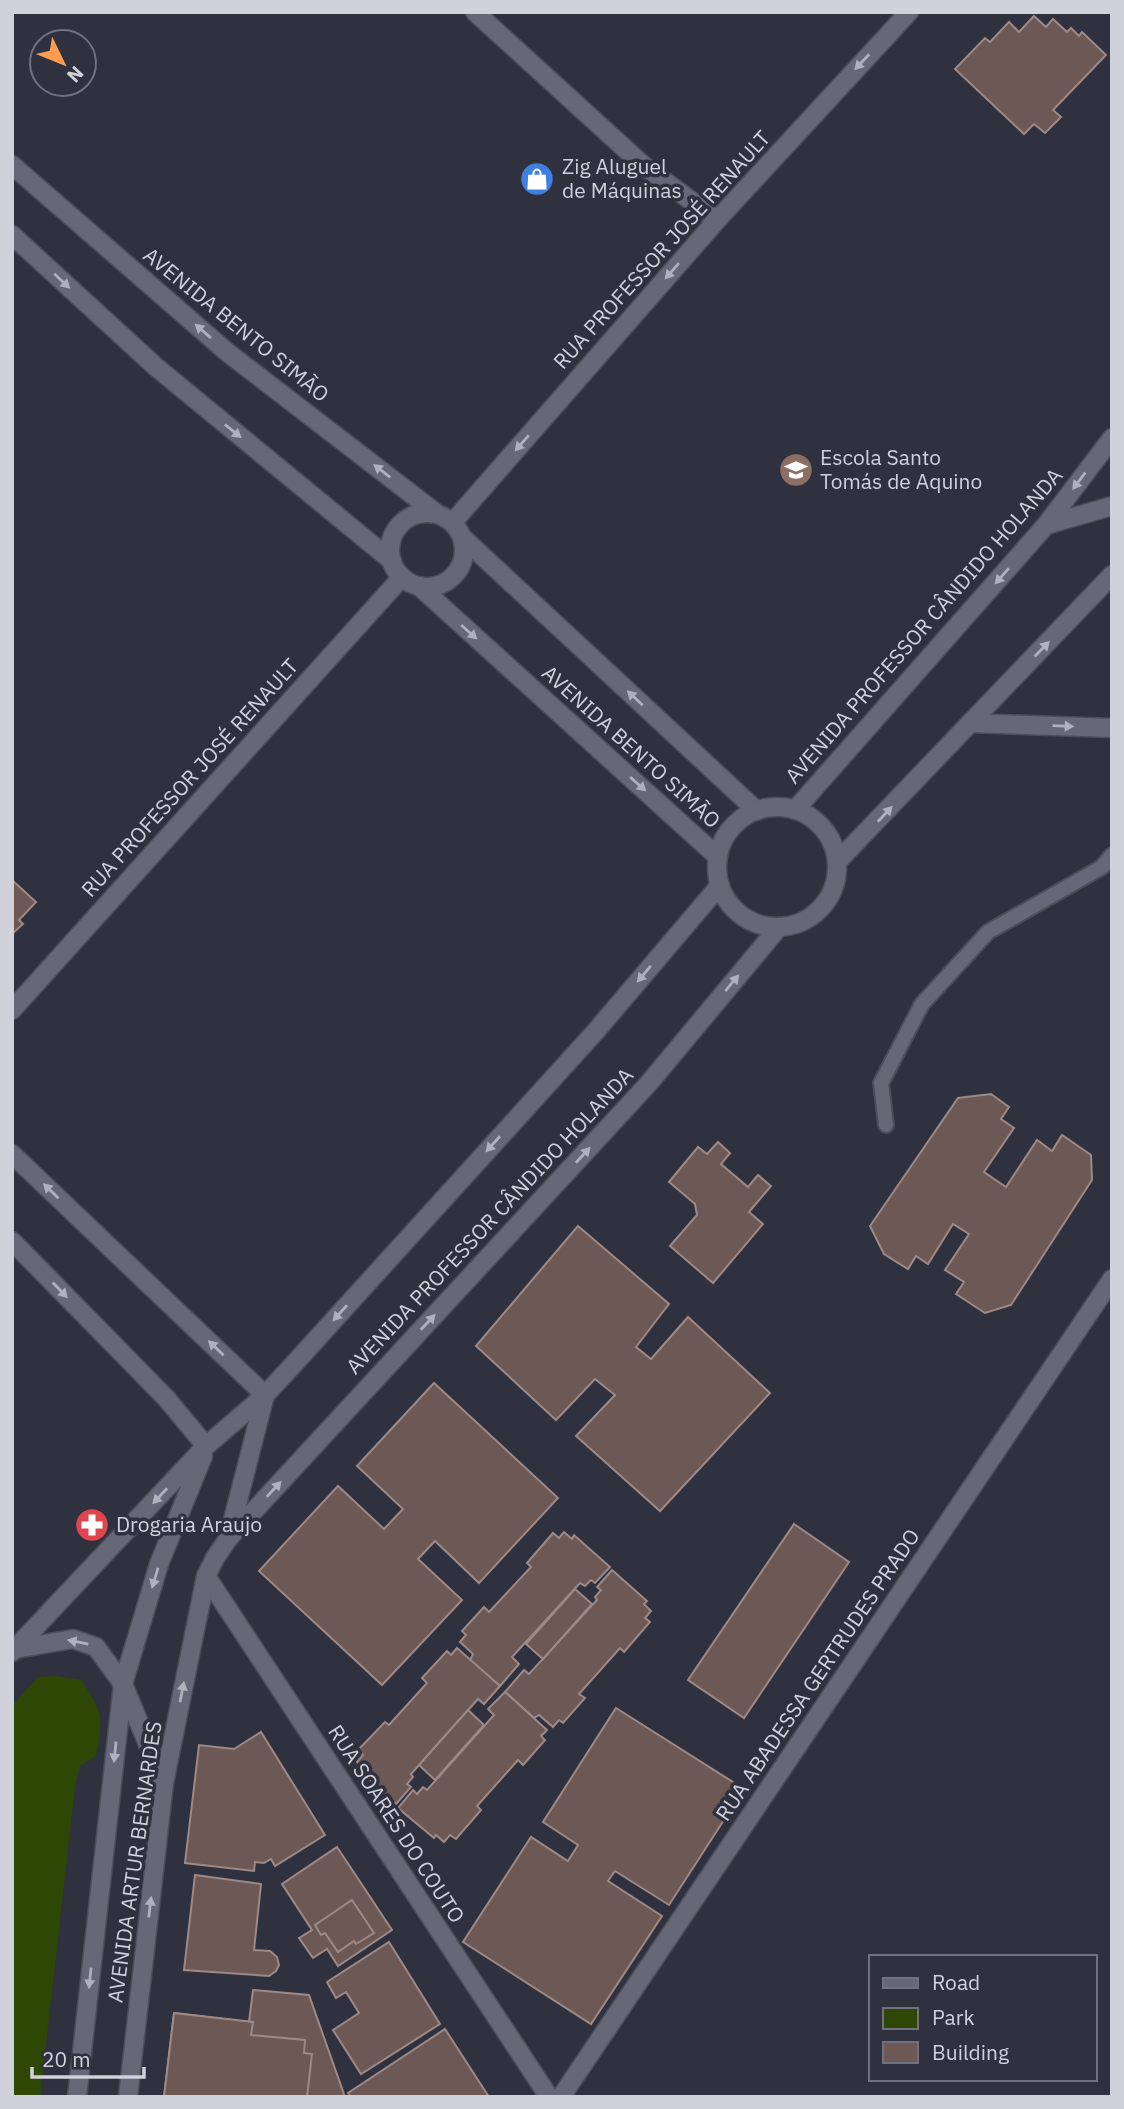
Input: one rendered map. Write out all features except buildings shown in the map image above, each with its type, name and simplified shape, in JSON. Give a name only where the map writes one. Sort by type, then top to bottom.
[{"type":"street","points":[[475,12],[644,166],[717,220]]},
{"type":"street","name":"RUA PROFESSOR JOSÉ RENAULT","points":[[453,522],[717,220],[909,12]]},
{"type":"street","name":"AVENIDA BENTO SIMÃO","points":[[12,165],[227,352],[436,513]]},
{"type":"street","points":[[12,235],[156,368],[392,561],[402,577],[419,586],[439,585],[455,575],[464,558],[463,538],[453,522],[436,513],[416,514],[400,524],[391,542],[392,561]]},
{"type":"street","name":"AVENIDA PROFESSOR CÂNDIDO HOLANDA","points":[[795,810],[1046,525],[1112,438]]},
{"type":"street","points":[[1046,525],[1112,506]]},
{"type":"street","name":"AVENIDA BENTO SIMÃO","points":[[463,538],[757,811]]},
{"type":"street","points":[[837,862],[1112,575]]},
{"type":"street","name":"RUA PROFESSOR JOSÉ RENAULT","points":[[12,1010],[402,577]]},
{"type":"street","name":"AVENIDA BENTO SIMÃO","points":[[419,586],[718,857]]},
{"type":"street","points":[[970,723],[1112,728]]},
{"type":"street","points":[[782,807],[795,810],[824,829],[833,845],[837,876],[826,902],[805,920],[779,927],[764,926],[745,918],[729,904],[720,885],[718,857],[725,837],[739,821],[757,811],[782,807]]},
{"type":"street","points":[[13,1651],[206,1447],[265,1395],[596,1031],[720,885]]},
{"type":"street","name":"AVENIDA PROFESSOR CÂNDIDO HOLANDA","points":[[228,1539],[649,1083],[779,927]]},
{"type":"street","points":[[12,1154],[265,1395]]},
{"type":"street","points":[[12,1241],[166,1398],[206,1447]]},
{"type":"street","name":"RUA ABADESSA GERTRUDES PRADO","points":[[561,2097],[1112,1279]]},
{"type":"street","name":"AVENIDA ARTUR BERNARDES","points":[[128,2097],[164,1783],[206,1577],[228,1539],[265,1395]]},
{"type":"street","name":"AVENIDA ARTUR BERNARDES","points":[[77,2097],[122,1684],[159,1564],[206,1447]]},
{"type":"street","name":"RUA SOARES DO COUTO","points":[[206,1577],[548,2097]]},
{"type":"street","points":[[13,1651],[73,1639],[96,1647],[122,1684],[164,1783]]},
{"type":"lane","points":[[886,1125],[881,1083],[922,1004],[988,932],[1102,867],[1112,855]]},
{"type":"green space","points":[[56,1676],[81,1680],[98,1708],[100,1732],[96,1756],[80,1766],[75,1786],[40,2097],[12,2097],[12,1706],[38,1677]]},
{"type":"place","name":"Zig Aluguel de Máquinas","points":[[537,179]]},
{"type":"place","name":"Escola Santo Tomás de Aquino","points":[[796,470]]},
{"type":"place","name":"Drogaria Araujo","points":[[92,1525]]}]
